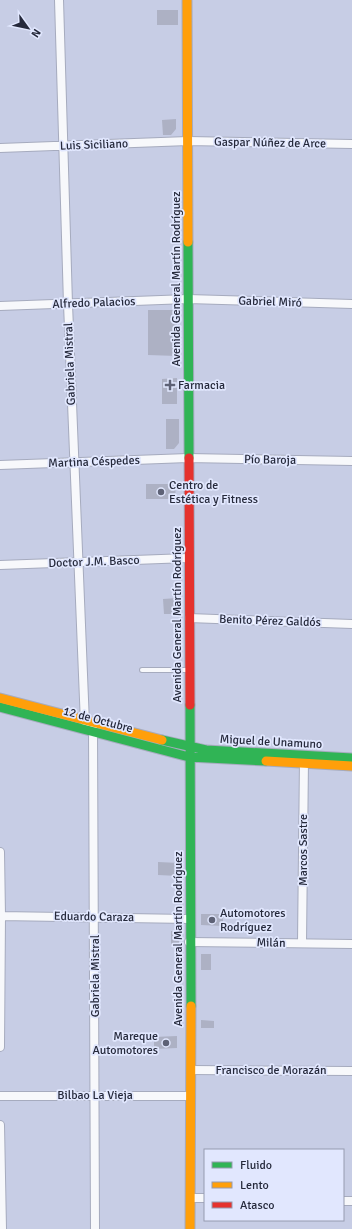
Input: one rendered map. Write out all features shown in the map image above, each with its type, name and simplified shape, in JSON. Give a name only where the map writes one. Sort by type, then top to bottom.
[{"type":"main road","name":"Avenida General Martín Rodríguez","points":[[187,0],[189,942],[191,1070],[190,1229]]},
{"type":"main road","name":"12 de Octubre","points":[[1,702],[89,726],[189,757]]},
{"type":"main road","name":"12 de Octubre","points":[[89,726],[189,747]]},
{"type":"main road","name":"Miguel de Unamuno","points":[[189,747],[352,766]]},
{"type":"main road","name":"Miguel de Unamuno","points":[[189,757],[304,760],[352,758]]},
{"type":"street","name":"Gabriela Mistral","points":[[59,0],[68,304],[78,563],[89,726],[94,917],[95,1229]]},
{"type":"street","name":"Luis Siciliano","points":[[0,148],[188,141]]},
{"type":"street","name":"Gaspar Núñez de Arce","points":[[188,141],[352,144]]},
{"type":"street","name":"Alfredo Palacios","points":[[0,306],[188,300]]},
{"type":"street","name":"Gabriel Miró","points":[[188,300],[352,304]]},
{"type":"street","name":"Pío Baroja","points":[[188,458],[352,461]]},
{"type":"street","name":"Martina Céspedes","points":[[0,465],[74,464],[188,458]]},
{"type":"street","name":"Doctor J.M. Basco","points":[[0,565],[188,558]]},
{"type":"street","name":"Benito Pérez Galdós","points":[[189,618],[352,624]]},
{"type":"street","name":"Marcos Sastre","points":[[302,943],[304,760]]},
{"type":"street","points":[[0,852],[0,1047]]},
{"type":"street","name":"Eduardo Caraza","points":[[1,916],[189,919]]},
{"type":"street","name":"Milán","points":[[189,942],[352,944]]},
{"type":"street","name":"Francisco de Morazán","points":[[191,1070],[352,1071]]},
{"type":"street","name":"Bilbao La Vieja","points":[[0,1096],[190,1096]]},
{"type":"street","points":[[0,1125],[2,1229]]},
{"type":"street","points":[[190,1198],[204,1198]]},
{"type":"lane","points":[[142,670],[189,670]]},
{"type":"building","points":[[157,10],[178,10],[178,25],[157,25]]},
{"type":"building","points":[[176,119],[176,129],[171,135],[163,135],[162,120]]},
{"type":"building","points":[[148,310],[173,310],[177,316],[177,356],[148,355]]},
{"type":"building","points":[[177,378],[177,404],[162,404],[162,379]]},
{"type":"building","points":[[166,419],[179,419],[179,443],[174,449],[166,449]]},
{"type":"building","name":"Centro de Estética y Fitness","points":[[146,484],[175,484],[176,499],[146,499]]},
{"type":"building","points":[[178,598],[178,614],[164,614],[163,599]]},
{"type":"building","points":[[158,862],[179,863],[178,876],[158,875]]},
{"type":"building","name":"Automotores Rodríguez","points":[[201,914],[223,914],[223,926],[201,925]]},
{"type":"building","points":[[171,931],[179,931],[179,946],[171,946]]},
{"type":"building","points":[[201,954],[211,954],[211,970],[201,970]]},
{"type":"building","points":[[201,1020],[214,1021],[214,1028],[201,1028]]},
{"type":"building","name":"Mareque Automotores","points":[[177,1036],[177,1048],[154,1049],[154,1037]]},
{"type":"traffic: fast","points":[[188,242],[189,458]]},
{"type":"traffic: fast","points":[[190,705],[191,1006]]},
{"type":"traffic: fast","points":[[0,707],[189,757],[266,761]]},
{"type":"traffic: fast","points":[[162,740],[206,750],[352,758]]},
{"type":"traffic: slow","points":[[187,0],[188,242]]},
{"type":"traffic: slow","points":[[0,698],[162,740]]},
{"type":"traffic: slow","points":[[266,761],[352,766]]},
{"type":"traffic: slow","points":[[190,1229],[191,1006]]},
{"type":"traffic: jam","points":[[189,458],[190,705]]},
{"type":"place","name":"Farmacia","points":[[170,385]]},
{"type":"place","name":"Centro de Estética y Fitness","points":[[161,492]]},
{"type":"place","name":"Automotores Rodríguez","points":[[212,920]]},
{"type":"place","name":"Mareque Automotores","points":[[166,1043]]}]
